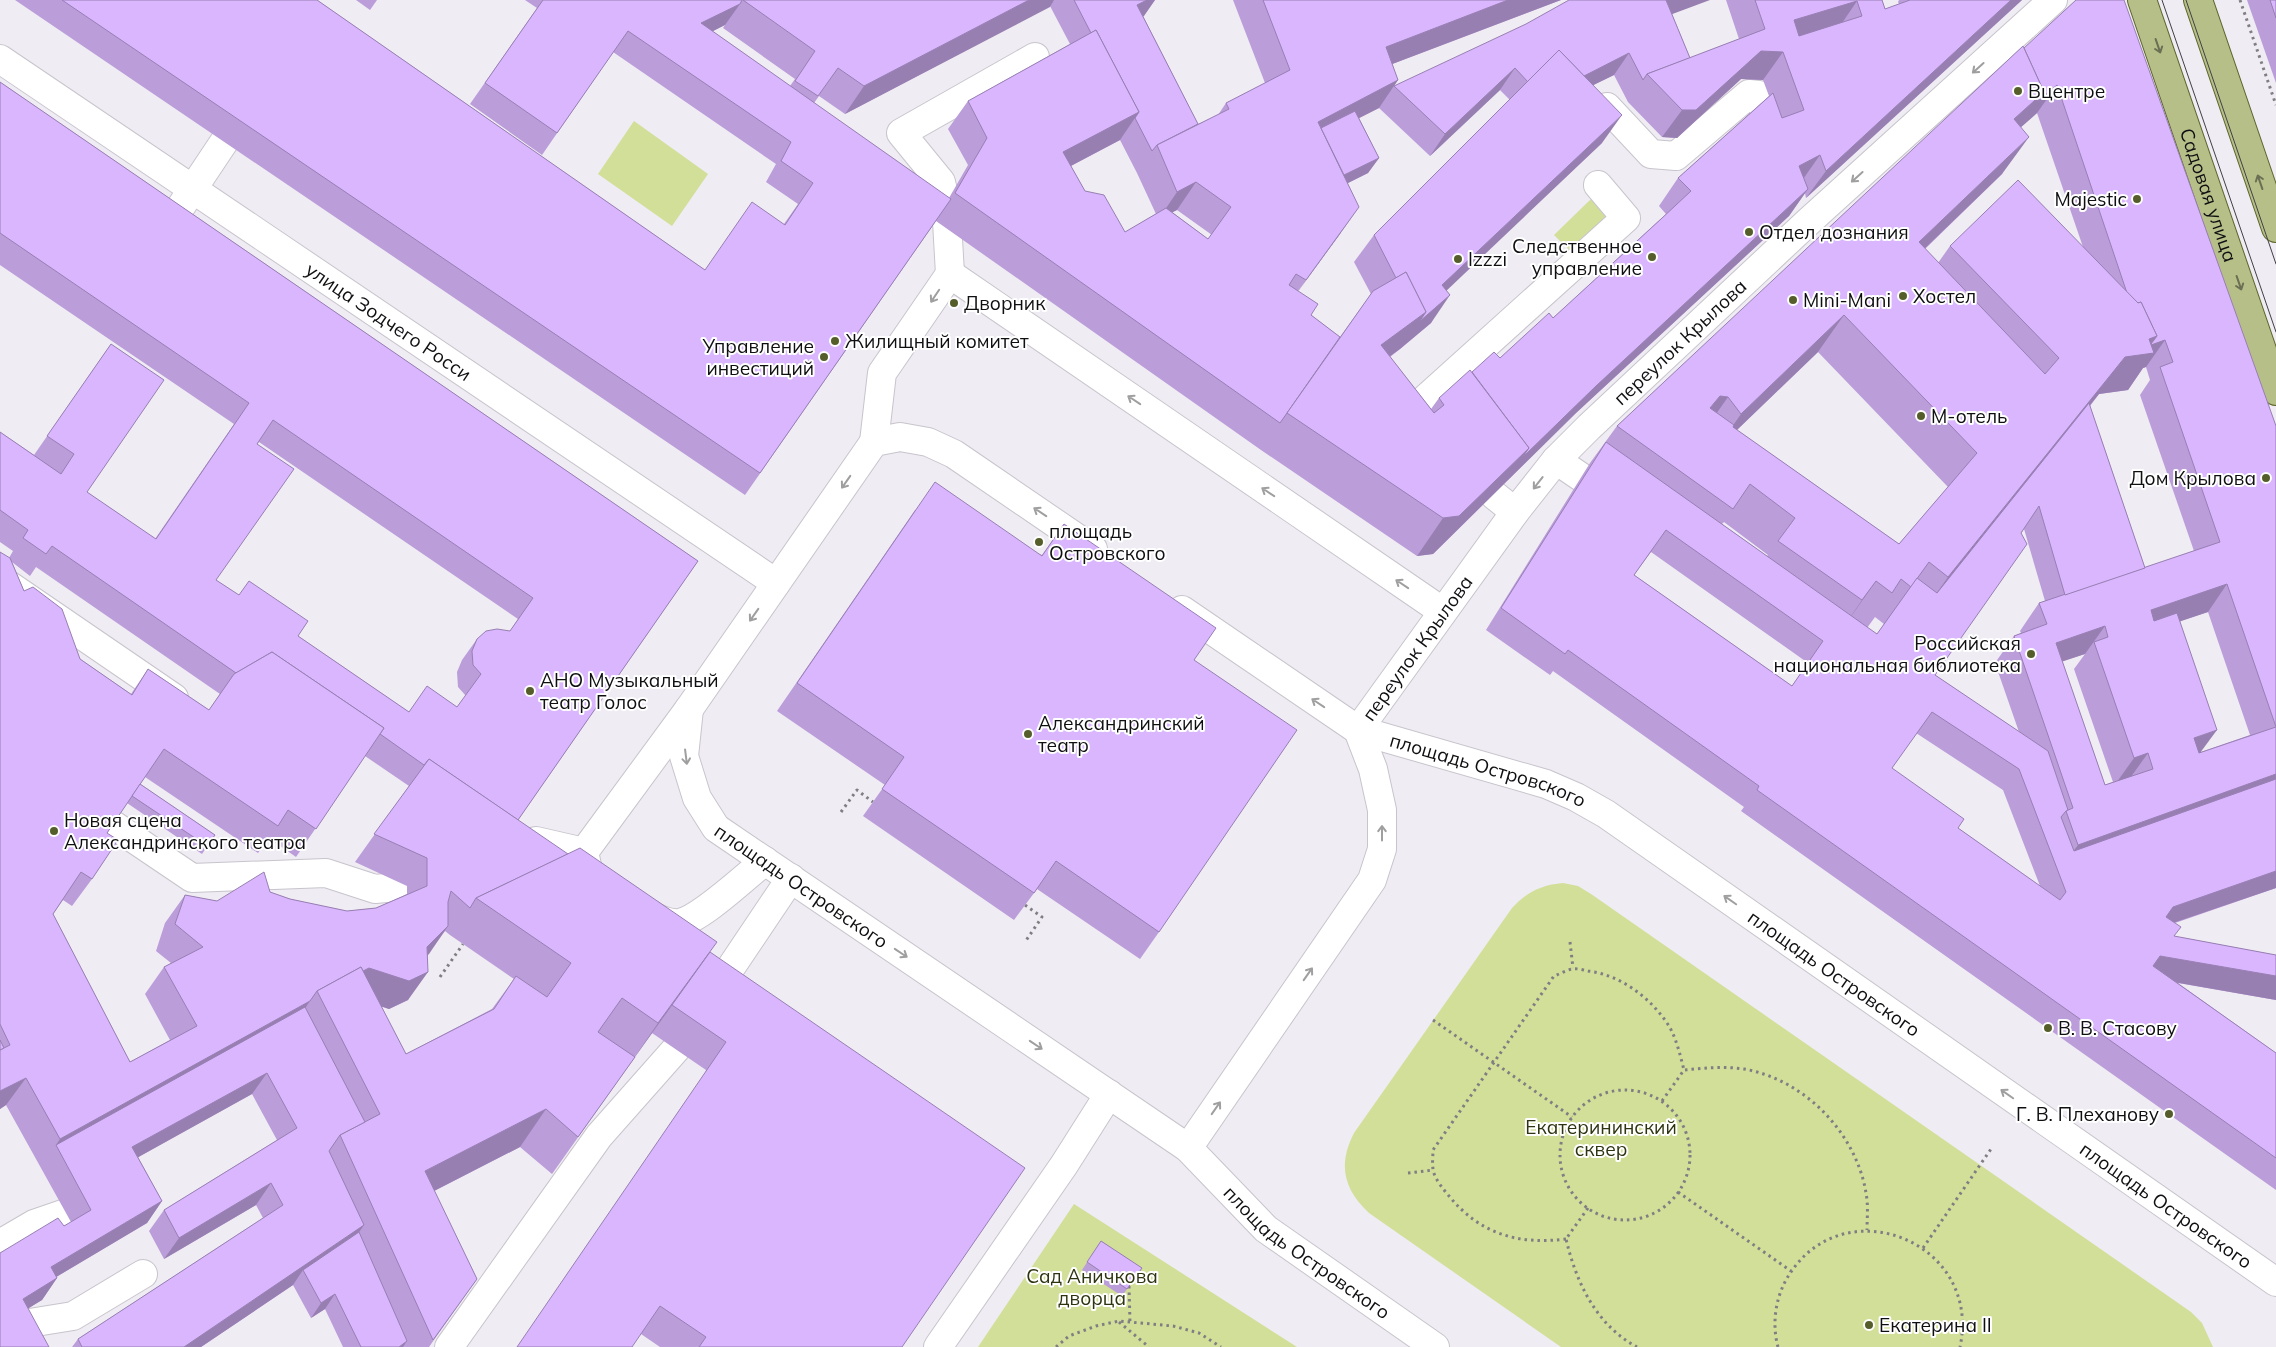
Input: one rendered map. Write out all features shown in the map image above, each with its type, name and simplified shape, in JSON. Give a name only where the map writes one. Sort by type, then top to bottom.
[{"type":"main road","name":"Садовая улица","points":[[2142,0],[2276,392]]},
{"type":"main road","points":[[2198,0],[2276,228]]},
{"type":"street","name":"переулок Крылова","points":[[1358,730],[1442,611],[1556,460],[1582,420],[1802,212],[1996,38],[2052,0]]},
{"type":"street","points":[[1035,56],[901,133],[941,182],[946,204],[950,274],[882,373],[874,442],[900,437],[928,442],[954,454],[1116,564]]},
{"type":"street","name":"улица Зодчего Росси","points":[[0,59],[776,584]]},
{"type":"street","points":[[1607,107],[1651,154],[1676,156],[1751,86],[1759,95],[1774,141]]},
{"type":"street","points":[[170,223],[224,142]]},
{"type":"street","points":[[1433,416],[1422,402],[1510,341],[1626,218],[1598,185]]},
{"type":"street","points":[[950,274],[1442,611]]},
{"type":"street","name":"площадь Островского","points":[[874,442],[689,709],[684,756],[697,798],[716,828],[1188,1148],[1266,1230],[1434,1347]]},
{"type":"street","points":[[1556,460],[1581,478]]},
{"type":"street","points":[[1494,495],[1515,512]]},
{"type":"street","points":[[0,579],[183,705]]},
{"type":"street","name":"площадь Островского","points":[[1164,598],[1358,730],[1546,784],[1576,797],[1606,814],[2276,1282]]},
{"type":"street","points":[[88,673],[104,650]]},
{"type":"street","points":[[689,709],[584,852],[589,874],[662,922],[680,923],[698,915],[765,860]]},
{"type":"street","name":"площадь Островского","points":[[1188,1148],[1372,880],[1382,849],[1382,810],[1373,769],[1358,730]]},
{"type":"street","points":[[112,824],[192,878],[326,873],[375,889],[407,886]]},
{"type":"street","points":[[505,852],[536,841],[584,852]]},
{"type":"street","points":[[713,994],[791,878]]},
{"type":"street","points":[[449,1347],[599,1136],[676,1049]]},
{"type":"street","points":[[938,1347],[1058,1173],[1109,1094]]},
{"type":"street","points":[[0,1244],[34,1224],[66,1213]]},
{"type":"street","points":[[11,1326],[72,1316],[143,1274]]},
{"type":"path","points":[[2240,0],[2276,105]]},
{"type":"path","points":[[842,812],[856,790],[873,802]]},
{"type":"path","points":[[1025,905],[1042,917],[1025,942]]},
{"type":"path","points":[[1570,942],[1574,969]]},
{"type":"path","points":[[440,977],[463,944]]},
{"type":"path","points":[[1588,1208],[1566,1239],[1544,1242],[1520,1240],[1498,1233],[1484,1226],[1459,1208],[1444,1190],[1433,1170],[1433,1150],[1554,976],[1574,969],[1596,972],[1618,980],[1638,992],[1655,1008],[1669,1027],[1678,1048],[1684,1070]]},
{"type":"path","points":[[1433,1020],[1572,1117]]},
{"type":"path","points":[[1662,1101],[1684,1070],[1714,1067],[1745,1069],[1776,1079],[1803,1094],[1827,1115],[1846,1140],[1860,1169],[1867,1200],[1867,1230]]},
{"type":"path","points":[[1621,1089],[1636,1090],[1662,1101],[1674,1110],[1688,1136],[1690,1150],[1686,1179],[1678,1192],[1657,1212],[1636,1219],[1615,1219],[1601,1216],[1588,1208],[1568,1187],[1562,1173],[1561,1144],[1572,1117],[1582,1106],[1606,1092],[1621,1089]]},
{"type":"path","points":[[1923,1248],[1991,1149]]},
{"type":"path","points":[[1408,1173],[1433,1170]]},
{"type":"path","points":[[1678,1192],[1791,1271]]},
{"type":"path","points":[[1778,1347],[1775,1321],[1777,1303],[1791,1271],[1803,1257],[1825,1242],[1849,1233],[1867,1230],[1886,1232],[1905,1238],[1923,1248],[1948,1274],[1956,1290],[1962,1326],[1960,1347]]},
{"type":"path","points":[[1566,1239],[1573,1268],[1586,1297],[1605,1322],[1637,1347]]},
{"type":"path","points":[[1129,1286],[1130,1322]]},
{"type":"path","points":[[1119,1321],[1149,1347]]},
{"type":"path","points":[[1056,1347],[1069,1336],[1096,1326],[1119,1321],[1174,1326],[1199,1333],[1221,1347]]},
{"type":"green space","points":[[634,121],[708,174],[672,226],[598,174]]},
{"type":"green space","points":[[1591,199],[1611,219],[1574,255],[1554,235]]},
{"type":"green space","name":"Екатерининский сквер","points":[[1563,883],[1578,886],[1591,894],[2191,1312],[2202,1323],[2213,1347],[1561,1347],[1369,1213],[1353,1195],[1346,1176],[1346,1155],[1354,1133],[1512,908],[1535,890]]},
{"type":"green space","name":"Сад Аничкова дворца","points":[[1074,1204],[1297,1347],[978,1347]]},
{"type":"building","points":[[62,0],[317,0],[705,270],[752,202],[785,225],[813,183],[781,161],[791,142],[628,31],[557,133],[485,83],[543,0],[742,0],[740,4],[701,23],[951,199],[760,473]]},
{"type":"building","points":[[743,0],[1029,0],[864,86],[838,68],[818,96],[795,81],[815,51]]},
{"type":"building","points":[[1074,0],[1147,0],[1137,5],[1198,124],[1157,145],[1152,151],[1135,118],[1139,112],[1096,30],[1091,33]]},
{"type":"building","points":[[1263,0],[1508,0],[1386,47],[1398,80],[1318,122],[1359,207],[1306,280],[1296,274],[1289,285],[1318,304],[1311,315],[1340,337],[1280,423],[955,193],[987,138],[968,101],[1096,30],[1139,112],[1063,152],[1085,191],[1104,195],[1125,232],[1166,208],[1208,239],[1231,207],[1196,182],[1177,192],[1157,145],[1229,109],[1226,103],[1290,70]]},
{"type":"building","points":[[1569,0],[1666,0],[1690,58],[1647,74],[1643,80],[1629,53],[1584,76],[1559,50],[1528,82],[1515,68],[1445,134],[1394,86],[1526,24]]},
{"type":"building","points":[[1755,0],[1882,0],[1885,9],[1910,0],[2011,0],[1826,171],[1820,155],[1799,166],[1808,189],[1596,386],[1522,458],[1529,448],[1472,372],[1494,352],[1500,358],[1549,313],[1553,318],[1661,219],[1691,191],[1678,178],[1773,93],[1782,118],[1804,110],[1783,52],[1761,51],[1696,110],[1682,110],[1647,74],[1765,29]],"holes":[[[1857,1],[1862,16],[1799,36],[1794,20]]]},
{"type":"building","points":[[2076,0],[2124,0],[2276,426],[2276,727],[2276,774],[2078,845],[2066,811],[2073,808],[2014,636],[2047,624],[2039,603],[2220,542],[2160,367],[2173,362],[2165,340],[2151,345],[2157,336],[2141,302],[2138,303],[2127,293],[2057,85],[2037,102],[2044,92],[2024,48]],"holes":[[[2227,584],[2276,727],[2199,753],[2194,738],[2217,730],[2177,613],[2154,621],[2151,610]],[[2105,626],[2108,637],[2094,642],[2134,758],[2148,753],[2153,769],[2105,785],[2056,643]]]},
{"type":"building","points":[[2270,0],[2276,0],[2276,18]]},
{"type":"building","points":[[2023,46],[2044,92],[2014,119],[2029,137],[1919,242],[2045,374],[2059,358],[1950,246],[2018,180],[2138,303],[2141,302],[2157,336],[2149,339],[2154,353],[2125,357],[1948,577],[1929,562],[1911,587],[1901,579],[1892,593],[1876,581],[1862,600],[1778,541],[1795,518],[1750,484],[1733,509],[1617,426]],"holes":[[[1844,315],[1977,453],[1899,544],[1733,427],[1734,425],[1710,408],[1720,396],[1728,397],[1741,414]]]},
{"type":"building","points":[[1559,50],[1622,115],[1442,285],[1450,295],[1419,322],[1426,312],[1406,272],[1396,278],[1374,235]]},
{"type":"building","points":[[0,82],[698,561],[518,820],[429,759],[424,765],[380,734],[384,728],[272,652],[236,673],[52,546],[46,554],[23,538],[28,530],[0,510],[0,432],[61,474],[74,454],[47,436],[111,344],[164,380],[87,492],[156,539],[249,403],[0,233]],"holes":[[[273,420],[533,598],[510,631],[497,629],[486,631],[477,639],[472,651],[473,665],[481,674],[457,707],[427,686],[409,712],[298,636],[308,621],[249,581],[239,595],[216,580],[294,469],[257,444]]]},
{"type":"building","points":[[1355,111],[1379,158],[1344,175],[1321,128]]},
{"type":"building","points":[[1406,272],[1426,312],[1381,345],[1434,413],[1444,405],[1439,398],[1470,370],[1529,448],[1459,516],[1443,518],[1287,413],[1373,291]]},
{"type":"building","points":[[2089,403],[2145,568],[2065,595],[2039,506],[2021,533],[2027,544],[1935,675],[2048,751],[2068,810],[2061,817],[2074,851],[2276,779],[2276,871],[2173,907],[2166,917],[2181,927],[2174,936],[2276,955],[2276,976],[2160,956],[2153,966],[2276,1053],[2276,1158],[1757,790],[1759,786],[1568,650],[1565,654],[1501,608],[1606,442],[1877,634],[1917,578],[1937,593]],"holes":[[[1666,530],[1823,641],[1792,686],[1634,575]],[[1932,712],[2019,769],[2066,892],[2060,900],[1958,828],[1964,819],[1892,768]]]},
{"type":"building","name":"Александринский театр","points":[[935,482],[1042,556],[1064,524],[1216,628],[1194,660],[1297,730],[1159,932],[1056,861],[1034,893],[882,789],[904,757],[797,683]]},
{"type":"building","points":[[0,552],[10,558],[24,591],[33,587],[62,609],[80,659],[132,695],[148,669],[209,710],[234,674],[272,652],[384,728],[316,829],[288,810],[278,826],[164,749],[107,833],[118,840],[92,879],[81,872],[53,914],[130,1062],[197,1026],[164,967],[203,947],[175,924],[185,895],[217,901],[264,872],[270,892],[290,899],[347,911],[376,908],[427,886],[427,858],[374,834],[429,759],[568,854],[476,898],[470,908],[451,891],[448,902],[448,926],[427,947],[428,972],[409,981],[369,968],[363,971],[361,967],[317,991],[310,1001],[60,1139],[26,1078],[0,1091],[0,1050],[10,1045],[0,1024]]},
{"type":"building","points":[[140,784],[215,835],[207,846],[132,796]]},
{"type":"building","points":[[580,848],[717,942],[658,1023],[622,998],[598,1032],[635,1057],[578,1137],[546,1109],[425,1171],[477,1279],[433,1340],[340,1135],[380,1114],[317,991],[361,967],[406,1054],[494,1009],[516,976],[547,997],[571,963],[476,898]]},
{"type":"building","points":[[710,952],[1025,1168],[902,1347],[699,1347],[706,1337],[660,1306],[632,1347],[517,1347],[726,1042],[672,1005]]},
{"type":"building","points":[[305,1007],[365,1122],[340,1135],[329,1151],[364,1225],[184,1347],[82,1347],[78,1339],[283,1205],[271,1183],[179,1238],[164,1210],[297,1128],[267,1073],[132,1147],[162,1201],[51,1267],[57,1278],[23,1299],[49,1347],[0,1347],[0,1253],[58,1218],[64,1226],[91,1210],[56,1145]]},
{"type":"building","points":[[0,1040],[4,1048],[0,1050]]},
{"type":"building","points":[[359,1232],[407,1341],[399,1347],[361,1347],[335,1294],[321,1303],[303,1270]]},
{"type":"building","points":[[1101,1241],[1142,1268],[1127,1289],[1087,1262]]},
{"type":"tram line","points":[[2162,0],[2276,332]]},
{"type":"tram line","points":[[2186,0],[2276,264]]},
{"type":"place","name":"Вцентре","points":[[2018,91]]},
{"type":"place","name":"Majestic","points":[[2137,199]]},
{"type":"place","name":"Отдел дознания","points":[[1749,232]]},
{"type":"place","name":"Следственное управление","points":[[1652,257]]},
{"type":"place","name":"Izzzi","points":[[1458,259]]},
{"type":"place","name":"Хостел","points":[[1903,296]]},
{"type":"place","name":"Mini-Mani","points":[[1793,300]]},
{"type":"place","name":"Дворник","points":[[954,303]]},
{"type":"place","name":"Жилищный комитет","points":[[835,341]]},
{"type":"place","name":"Управление инвестиций","points":[[824,357]]},
{"type":"place","name":"М-отель","points":[[1921,416]]},
{"type":"place","name":"Дом Крылова","points":[[2266,478]]},
{"type":"place","name":"площадь Островского","points":[[1039,542]]},
{"type":"place","name":"Российская национальная библиотека","points":[[2031,654]]},
{"type":"place","name":"АНО Музыкальный театр Голос","points":[[530,691]]},
{"type":"place","name":"Александринский театр","points":[[1028,734]]},
{"type":"place","name":"Новая сцена Александринского театра","points":[[54,831]]},
{"type":"place","name":"В. В. Стасову","points":[[2048,1028]]},
{"type":"place","name":"Г. В. Плеханову","points":[[2169,1114]]},
{"type":"place","name":"Екатерина II","points":[[1869,1325]]}]
